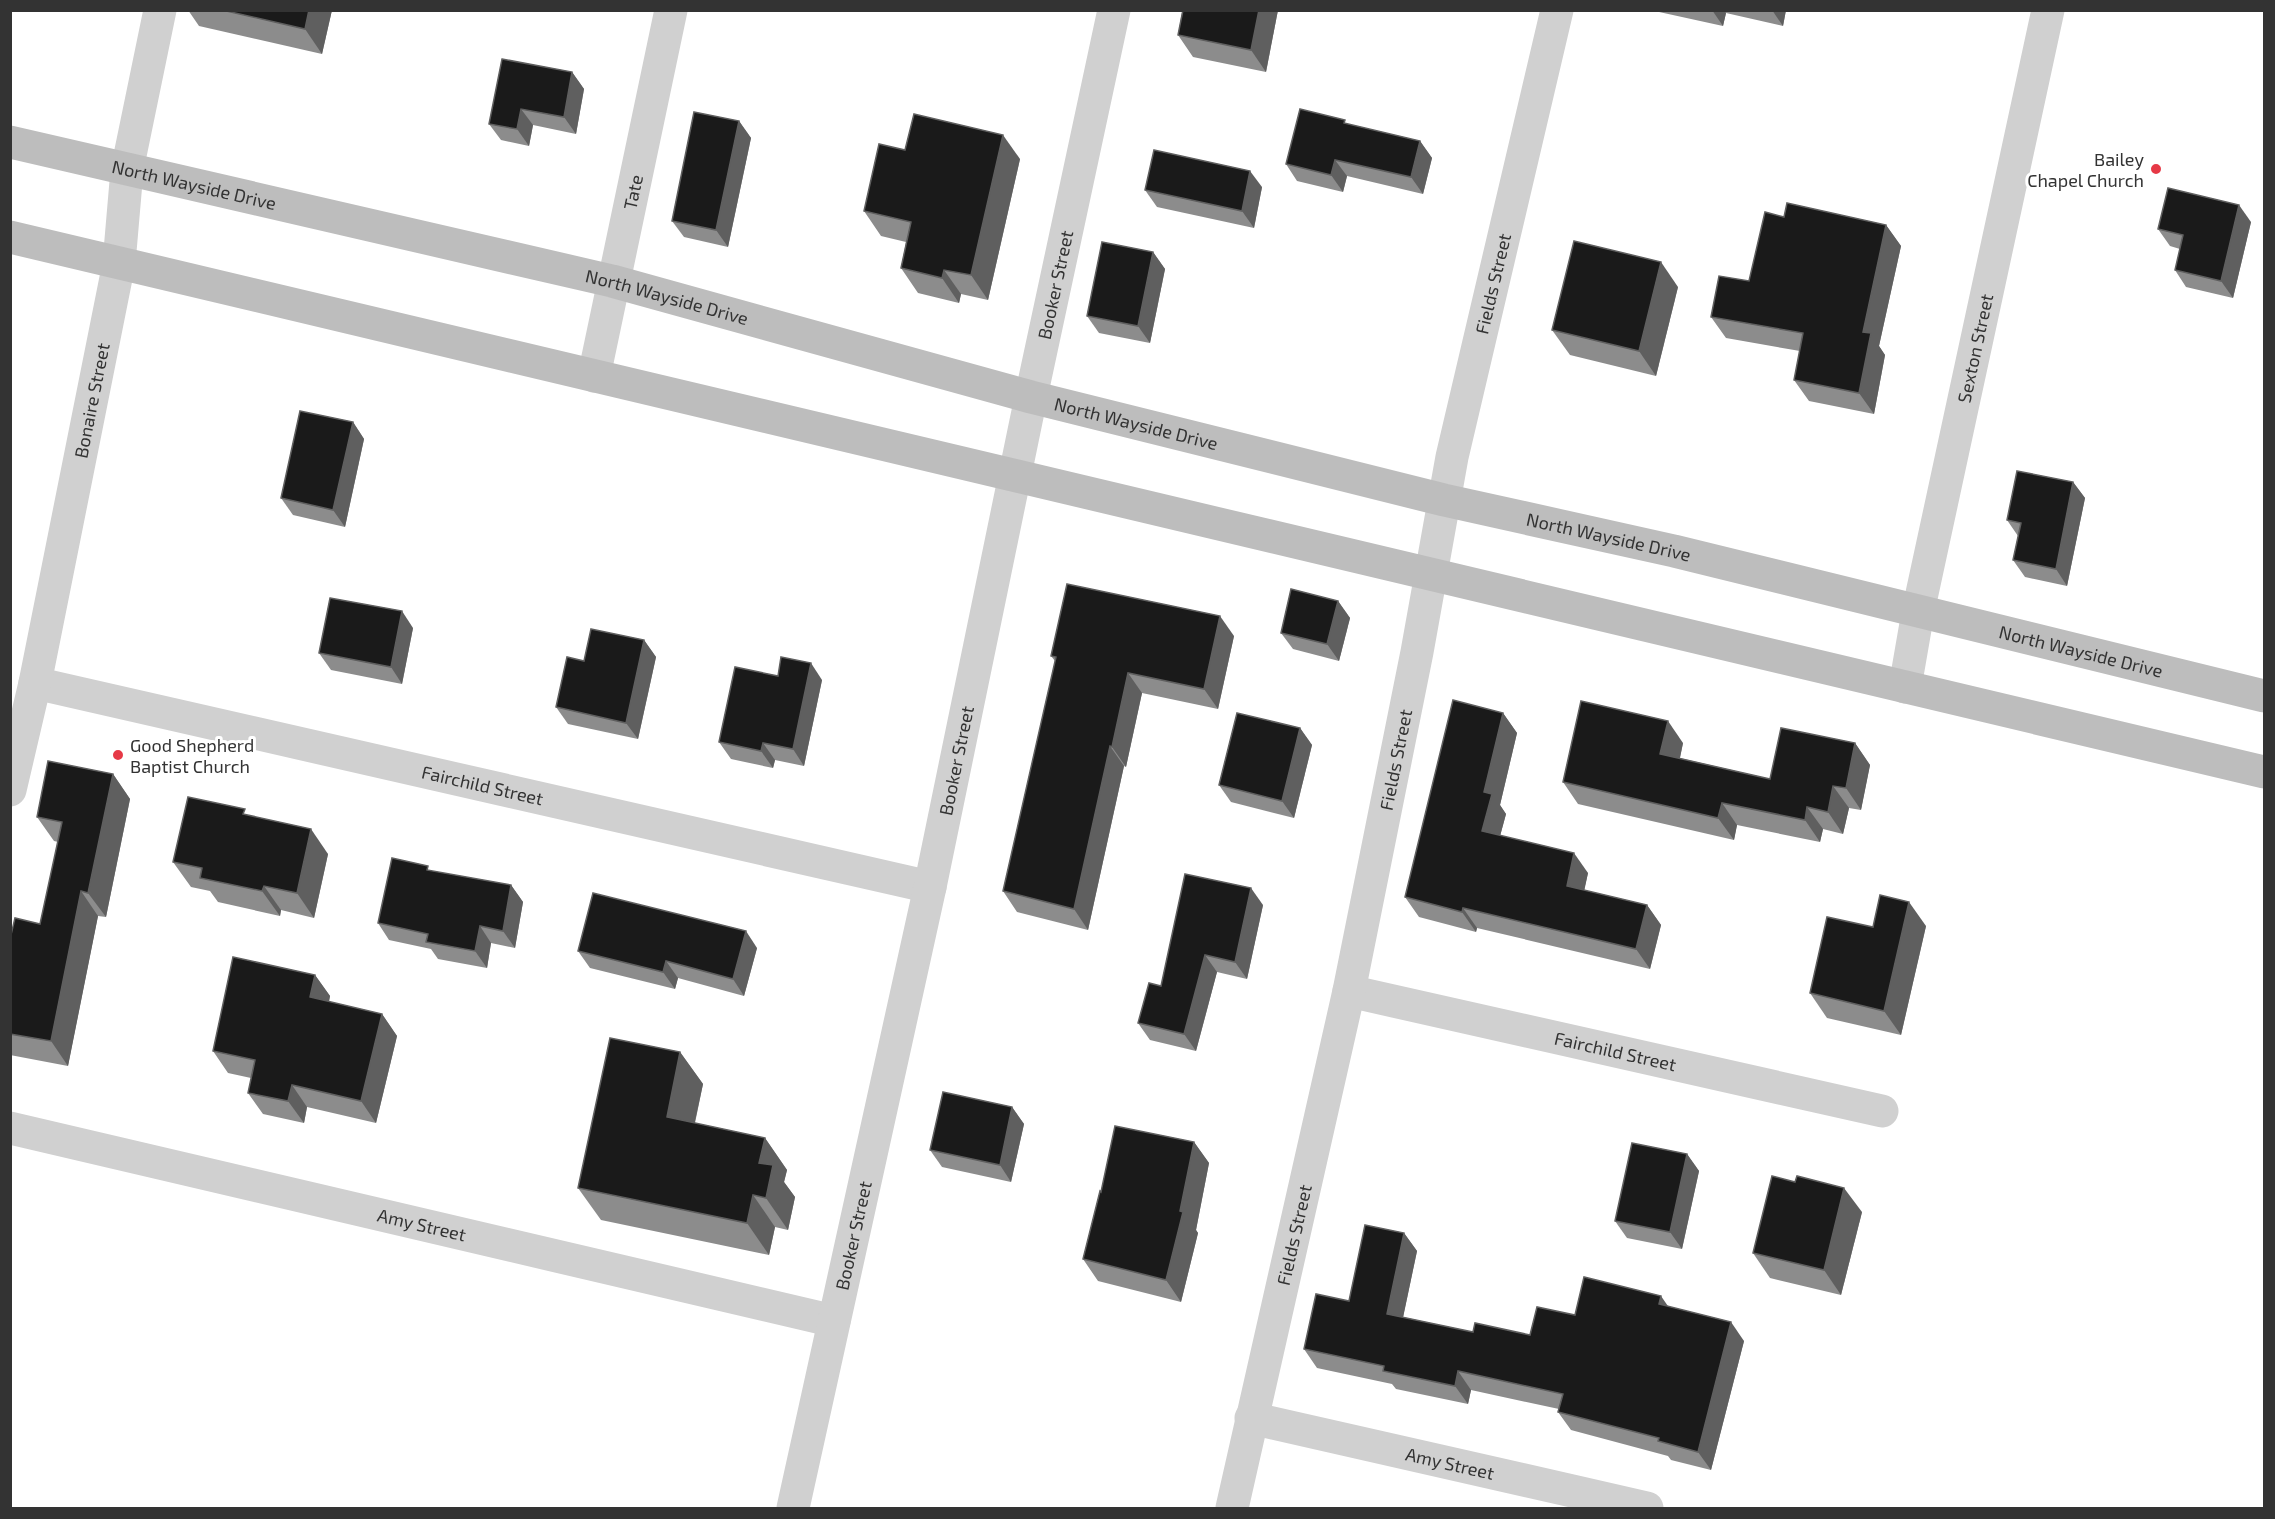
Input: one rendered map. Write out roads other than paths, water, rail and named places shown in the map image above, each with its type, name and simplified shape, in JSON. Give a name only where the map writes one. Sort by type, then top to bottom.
[{"type":"main road","name":"North Wayside Drive","points":[[10,142],[612,281],[1031,397],[1444,500],[1674,551],[2265,696]]},
{"type":"main road","points":[[10,237],[2265,772]]},
{"type":"street","name":"Bonaire Street","points":[[10,790],[35,683],[119,263],[127,170],[160,10]]},
{"type":"street","name":"Tate","points":[[594,376],[612,281],[671,10]]},
{"type":"street","name":"Booker Street","points":[[794,1509],[930,887],[1114,10]]},
{"type":"street","name":"Fields Street","points":[[1232,1509],[1349,991],[1452,457],[1557,10]]},
{"type":"street","name":"Sexton Street","points":[[1905,687],[1918,612],[2048,10]]},
{"type":"street","name":"Fairchild Street","points":[[35,683],[930,887]]},
{"type":"street","name":"Fairchild Street","points":[[1349,991],[1882,1111]]},
{"type":"street","name":"Amy Street","points":[[10,1128],[834,1321]]},
{"type":"street","name":"Amy Street","points":[[1251,1419],[1647,1509]]},
{"type":"place","name":"Bailey Chapel Church","points":[[2156,169]]},
{"type":"place","name":"Good Shepherd Baptist Church","points":[[118,755]]}]
